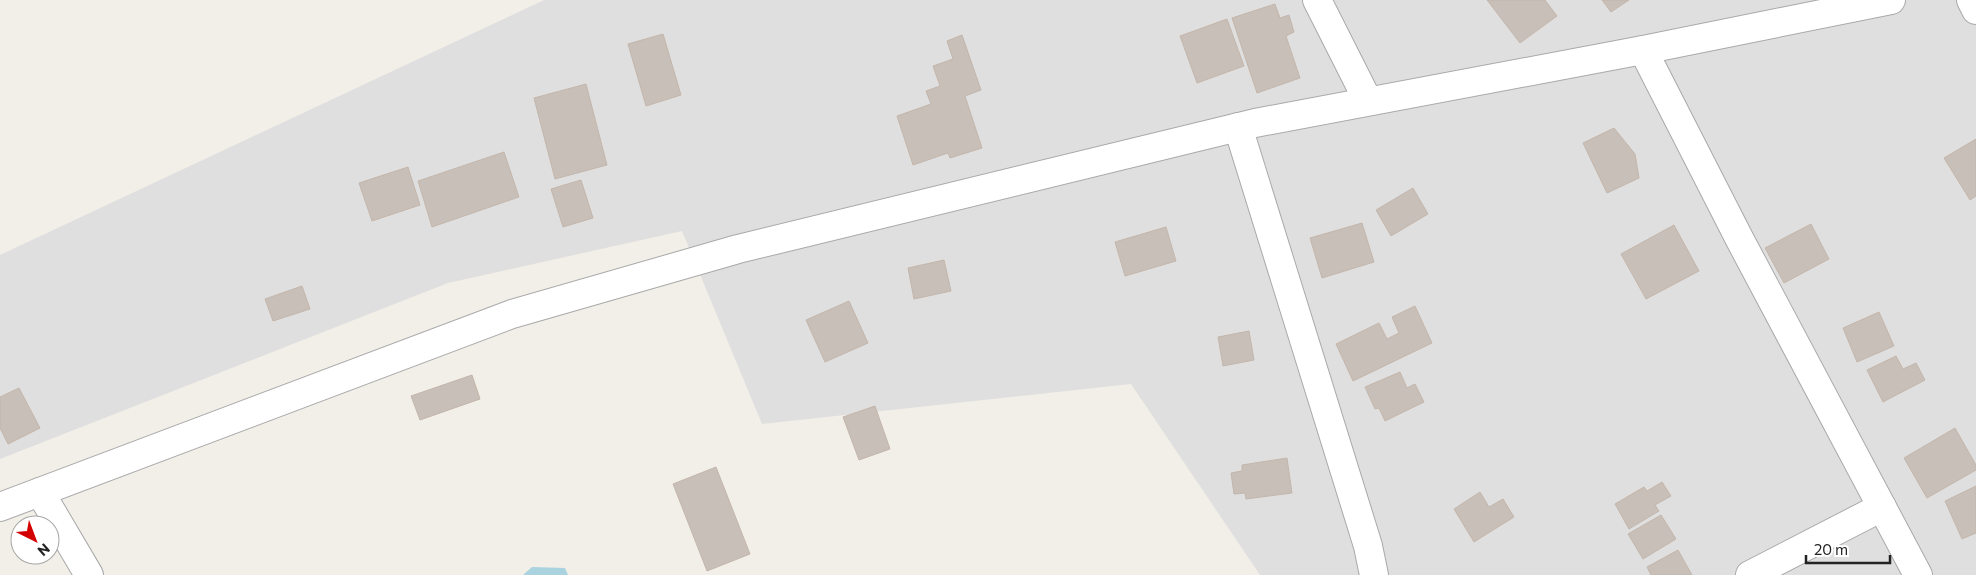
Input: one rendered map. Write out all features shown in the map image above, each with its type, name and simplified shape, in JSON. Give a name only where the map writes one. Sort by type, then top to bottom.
[{"type":"street","points":[[1318,0],[1368,101]]},
{"type":"street","points":[[0,507],[512,314],[738,249],[1238,126],[1643,50],[1891,0]]},
{"type":"street","points":[[1971,0],[1976,10]]},
{"type":"street","points":[[1643,50],[1739,238],[1918,575]]},
{"type":"street","points":[[1238,126],[1368,546],[1374,575]]},
{"type":"street","points":[[40,492],[89,575]]},
{"type":"street","points":[[1750,575],[1882,507]]},
{"type":"shaded area","points":[[544,0],[1976,0],[1976,575],[1260,575],[1131,384],[762,424],[682,231],[448,283],[0,459],[0,255]]},
{"type":"water","points":[[532,567],[565,568],[568,575],[523,575]]},
{"type":"building","points":[[1487,0],[1545,0],[1557,16],[1520,43]]},
{"type":"building","points":[[1602,0],[1629,0],[1611,12]]},
{"type":"building","points":[[1275,4],[1280,18],[1289,15],[1294,32],[1286,36],[1300,78],[1257,93],[1232,18]]},
{"type":"building","points":[[1227,19],[1244,66],[1197,83],[1180,36]]},
{"type":"building","points":[[663,34],[681,95],[646,106],[628,44]]},
{"type":"building","points":[[962,35],[981,90],[965,96],[982,148],[950,158],[948,153],[913,165],[897,116],[931,104],[926,91],[940,86],[933,66],[953,59],[947,41]]},
{"type":"building","points":[[586,84],[607,165],[555,179],[534,98]]},
{"type":"building","points":[[1614,128],[1635,154],[1639,178],[1607,193],[1583,143]]},
{"type":"building","points":[[1976,139],[1976,196],[1970,200],[1944,158]]},
{"type":"building","points":[[504,152],[519,197],[432,227],[418,181]]},
{"type":"building","points":[[408,167],[420,205],[372,221],[359,183]]},
{"type":"building","points":[[581,180],[593,218],[563,227],[551,189]]},
{"type":"building","points":[[1413,188],[1428,214],[1391,236],[1376,210]]},
{"type":"building","points":[[1362,223],[1374,262],[1322,278],[1310,238]]},
{"type":"building","points":[[1811,224],[1829,259],[1784,283],[1765,248]]},
{"type":"building","points":[[1674,225],[1699,271],[1646,299],[1621,254]]},
{"type":"building","points":[[1166,227],[1176,261],[1125,276],[1115,242]]},
{"type":"building","points":[[944,260],[951,291],[914,299],[908,268]]},
{"type":"building","points":[[302,286],[310,309],[273,321],[265,299]]},
{"type":"building","points":[[849,301],[868,343],[825,362],[806,320]]},
{"type":"building","points":[[1415,306],[1432,343],[1353,381],[1336,344],[1379,323],[1387,339],[1399,333],[1392,317]]},
{"type":"building","points":[[1879,312],[1894,346],[1857,362],[1843,328]]},
{"type":"building","points":[[1249,331],[1254,360],[1223,366],[1218,337]]},
{"type":"building","points":[[1896,356],[1903,369],[1916,363],[1925,380],[1883,402],[1867,370]]},
{"type":"building","points":[[1400,372],[1407,388],[1415,384],[1424,402],[1385,421],[1379,408],[1375,409],[1365,387]]},
{"type":"building","points":[[472,375],[480,399],[420,420],[411,396]]},
{"type":"building","points":[[19,388],[40,428],[8,444],[0,428],[0,397]]},
{"type":"building","points":[[875,406],[890,449],[859,460],[843,417]]},
{"type":"building","points":[[1955,428],[1976,465],[1976,470],[1927,498],[1904,458]]},
{"type":"building","points":[[1287,458],[1292,493],[1246,499],[1245,493],[1234,494],[1231,473],[1242,471],[1242,465]]},
{"type":"building","points":[[716,467],[750,554],[707,571],[673,484]]},
{"type":"building","points":[[1662,482],[1671,496],[1655,505],[1659,511],[1629,529],[1615,504],[1644,487],[1647,491]]},
{"type":"building","points":[[1976,486],[1976,533],[1962,539],[1945,501]]},
{"type":"building","points":[[1480,492],[1489,507],[1503,499],[1514,517],[1474,542],[1454,509]]},
{"type":"building","points":[[1661,515],[1676,539],[1643,559],[1628,534]]},
{"type":"building","points":[[1678,550],[1692,575],[1651,575],[1647,567]]}]
